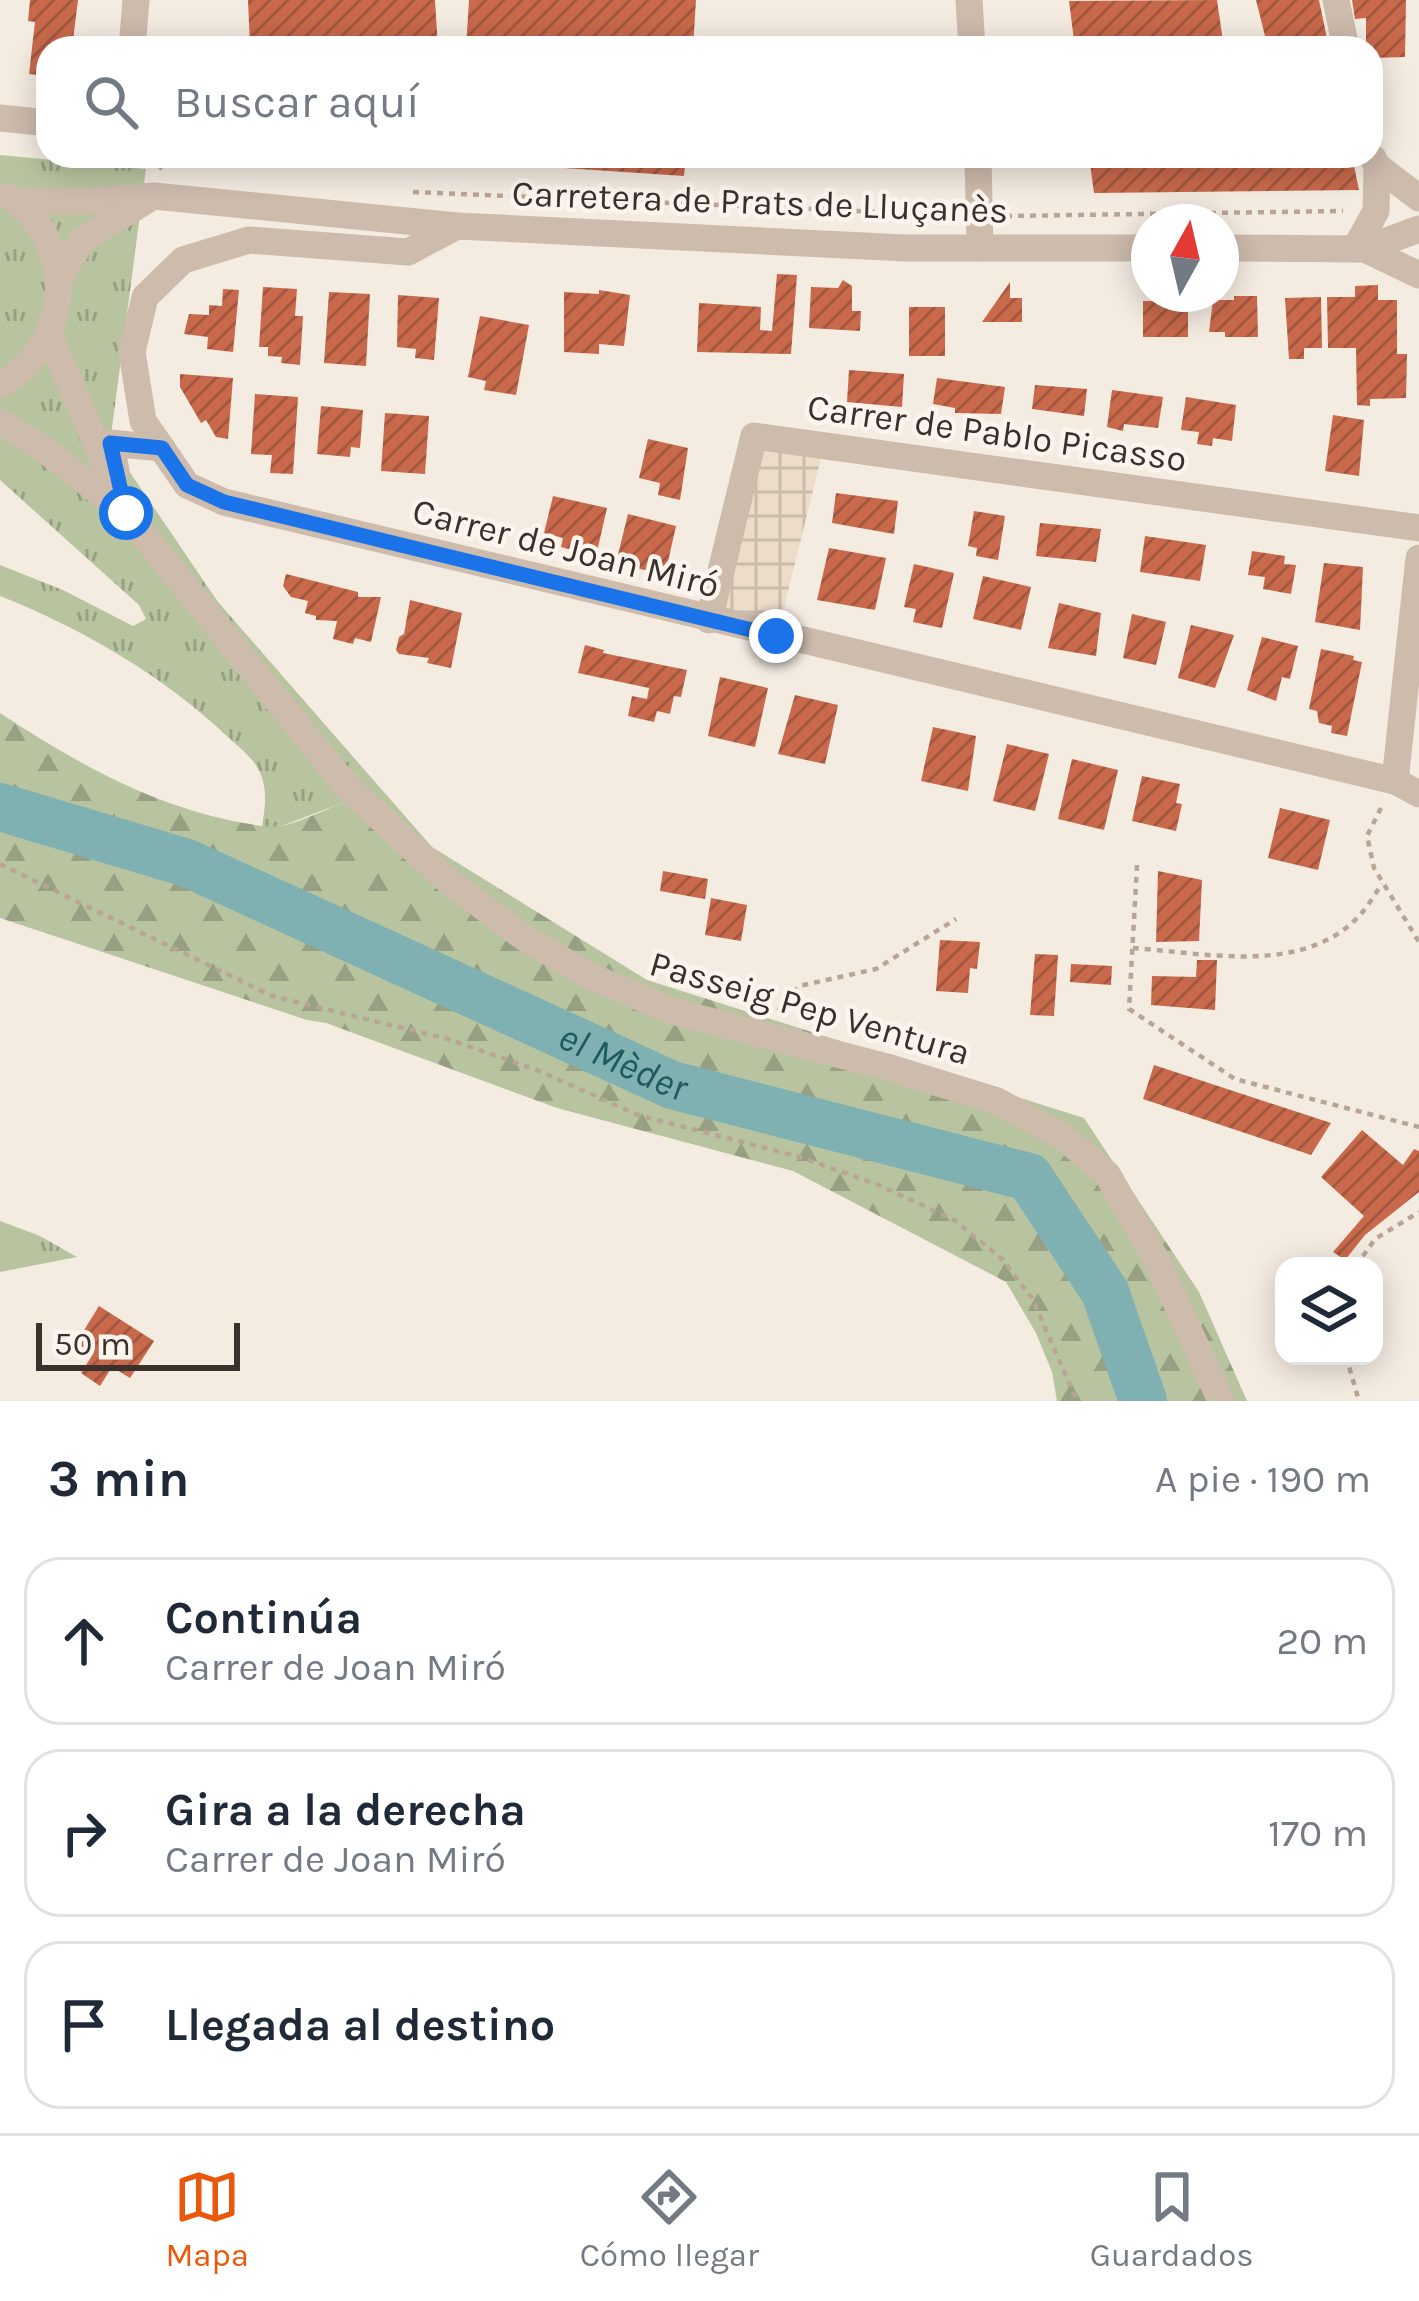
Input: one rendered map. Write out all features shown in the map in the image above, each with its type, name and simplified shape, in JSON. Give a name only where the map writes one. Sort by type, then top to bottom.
[{"type":"street","points":[[133,36],[136,0]]},
{"type":"street","points":[[969,0],[971,36]]},
{"type":"street","points":[[1336,0],[1344,36]]},
{"type":"street","points":[[0,118],[36,122]]},
{"type":"street","points":[[1383,167],[1419,197]]},
{"type":"street","points":[[978,168],[980,248]]},
{"type":"street","points":[[1360,249],[1376,211],[1374,168]]},
{"type":"street","points":[[0,385],[26,367],[49,334],[56,317],[59,280],[48,239],[8,196]]},
{"type":"street","name":"Carretera de Prats de Lluçanès","points":[[8,196],[84,202],[154,196],[457,226],[905,248],[1131,248]]},
{"type":"street","points":[[59,280],[82,240],[154,196]]},
{"type":"street","name":"Carrer de Joan Miró","points":[[457,226],[408,252],[249,240],[183,260],[145,297],[132,352],[143,421],[187,485],[224,502],[1407,788]]},
{"type":"street","points":[[1239,248],[1360,249],[1419,229]]},
{"type":"street","points":[[1360,249],[1419,275]]},
{"type":"street","name":"Passeig Pep Ventura","points":[[49,334],[126,513]]},
{"type":"street","name":"Passeig Pep Ventura","points":[[0,422],[40,446],[126,513],[346,787],[447,880],[526,939],[590,976],[672,1011],[887,1066],[997,1101],[1063,1136],[1107,1174],[1157,1261],[1221,1401]]},
{"type":"street","name":"Carrer de Pablo Picasso","points":[[709,620],[754,436],[1419,528]]},
{"type":"street","points":[[126,513],[110,443],[162,448]]},
{"type":"street","points":[[1407,788],[1419,558]]},
{"type":"path","points":[[158,168],[181,171]]},
{"type":"path","points":[[403,191],[980,217],[1376,211]]},
{"type":"path","points":[[1407,788],[1367,836],[1374,868],[1419,942]]},
{"type":"path","points":[[0,864],[272,996],[448,1039],[539,1071],[638,1114],[800,1157],[879,1185],[954,1220],[1000,1258],[1032,1298],[1077,1401]]},
{"type":"path","points":[[1137,865],[1130,1009],[1235,1079],[1419,1127]]},
{"type":"path","points":[[1132,948],[1288,954],[1330,938],[1359,916],[1382,884]]},
{"type":"path","points":[[762,1036],[799,986],[876,969],[956,919]]},
{"type":"path","points":[[1362,1257],[1375,1239],[1419,1212]]},
{"type":"path","points":[[1349,1365],[1359,1401]]},
{"type":"green space","points":[[0,155],[36,158],[36,168],[146,169],[110,443],[218,602],[362,767],[342,803],[279,827],[262,827],[265,792],[260,772],[204,715],[121,656],[0,596],[0,565],[133,626],[146,619],[139,605],[0,480]]},
{"type":"green space","points":[[0,713],[87,766],[147,794],[211,816],[258,825],[289,824],[342,803],[362,767],[432,847],[647,980],[1084,1118],[1199,1292],[1247,1401],[1057,1401],[1052,1372],[1036,1333],[1006,1282],[793,1171],[557,1108],[326,1023],[0,918]]},
{"type":"green space","points":[[0,1221],[40,1236],[77,1257],[0,1272]]},
{"type":"shaded area","points":[[754,436],[824,446],[777,636],[709,620]]},
{"type":"building","points":[[30,0],[78,0],[74,36],[36,36],[36,75],[29,74],[35,22],[28,21]]},
{"type":"building","points":[[248,0],[435,0],[437,36],[250,36]]},
{"type":"building","points":[[469,0],[696,0],[694,36],[467,36]]},
{"type":"building","points":[[1217,0],[1222,36],[1073,36],[1069,1]]},
{"type":"building","points":[[1256,0],[1319,0],[1326,36],[1265,36]]},
{"type":"building","points":[[1352,0],[1406,0],[1405,57],[1383,58],[1383,36],[1366,36],[1366,18],[1355,19]]},
{"type":"building","points":[[563,168],[685,168],[684,176]]},
{"type":"building","points":[[1091,168],[1354,168],[1359,190],[1094,193]]},
{"type":"building","points":[[777,274],[797,275],[791,354],[697,352],[699,303],[761,307],[760,330],[772,331]]},
{"type":"building","points":[[843,280],[852,286],[852,311],[861,311],[860,331],[809,328],[811,287],[838,288]]},
{"type":"building","points":[[1010,282],[1010,298],[1022,298],[1022,322],[982,322]]},
{"type":"building","points":[[1378,285],[1378,300],[1397,300],[1397,354],[1407,354],[1406,398],[1370,399],[1370,406],[1357,405],[1356,348],[1328,348],[1327,297],[1355,297],[1355,286]]},
{"type":"building","points":[[263,287],[297,289],[295,316],[303,316],[300,365],[281,363],[282,357],[268,356],[268,347],[259,347]]},
{"type":"building","points":[[223,289],[239,290],[233,352],[207,349],[208,337],[184,334],[189,314],[209,315],[209,305],[222,306]]},
{"type":"building","points":[[599,290],[630,295],[624,346],[599,344],[599,354],[564,352],[564,292],[599,294]]},
{"type":"building","points":[[329,292],[370,294],[366,366],[324,363]]},
{"type":"building","points":[[398,295],[439,298],[434,360],[415,358],[416,349],[397,347]]},
{"type":"building","points":[[1239,296],[1257,296],[1258,337],[1209,332],[1212,312],[1239,312]]},
{"type":"building","points":[[1321,297],[1322,348],[1304,348],[1304,359],[1289,359],[1285,298]]},
{"type":"building","points":[[909,307],[945,307],[945,356],[909,356]]},
{"type":"building","points":[[1143,312],[1188,312],[1188,337],[1143,337]]},
{"type":"building","points":[[480,316],[529,325],[516,395],[484,390],[486,381],[468,377]]},
{"type":"building","points":[[849,370],[904,374],[902,407],[847,402]]},
{"type":"building","points":[[180,374],[233,378],[228,439],[216,437],[206,420],[201,423],[180,387]]},
{"type":"building","points":[[937,378],[1005,387],[1001,414],[955,413],[955,408],[933,404]]},
{"type":"building","points":[[1035,385],[1087,389],[1084,416],[1032,409]]},
{"type":"building","points":[[1112,390],[1163,397],[1158,428],[1124,424],[1123,431],[1107,427]]},
{"type":"building","points":[[255,394],[298,397],[293,474],[270,473],[272,455],[251,454]]},
{"type":"building","points":[[1186,397],[1236,405],[1232,441],[1213,438],[1212,446],[1197,444],[1199,432],[1181,430]]},
{"type":"building","points":[[321,406],[363,410],[360,448],[351,447],[350,457],[317,454]]},
{"type":"building","points":[[385,413],[429,416],[425,474],[381,471]]},
{"type":"building","points":[[1333,415],[1364,420],[1359,476],[1325,471]]},
{"type":"building","points":[[648,439],[688,448],[680,500],[658,495],[660,483],[639,478]]},
{"type":"building","points":[[836,493],[898,501],[894,534],[832,523]]},
{"type":"building","points":[[553,496],[607,508],[596,556],[561,547],[563,538],[544,533]]},
{"type":"building","points":[[974,511],[1005,516],[998,560],[976,556],[977,548],[968,546]]},
{"type":"building","points":[[628,514],[676,526],[665,575],[616,563]]},
{"type":"building","points":[[1040,523],[1101,529],[1096,562],[1036,556]]},
{"type":"building","points":[[1145,536],[1206,545],[1200,581],[1140,572]]},
{"type":"building","points":[[829,548],[886,558],[875,610],[817,600]]},
{"type":"building","points":[[1252,551],[1285,556],[1284,564],[1296,565],[1291,594],[1263,589],[1265,577],[1248,575]]},
{"type":"building","points":[[1324,563],[1363,567],[1360,630],[1315,622]]},
{"type":"building","points":[[914,564],[954,573],[942,628],[913,622],[916,609],[904,607]]},
{"type":"building","points":[[286,574],[358,592],[358,597],[381,597],[371,642],[333,639],[337,621],[316,620],[305,613],[308,601],[291,597],[283,586]]},
{"type":"building","points":[[983,576],[1031,587],[1021,630],[973,619]]},
{"type":"building","points":[[410,600],[462,613],[451,668],[396,650]]},
{"type":"building","points":[[1059,603],[1101,613],[1096,656],[1048,648]]},
{"type":"building","points":[[1132,614],[1166,622],[1156,665],[1123,658]]},
{"type":"building","points":[[1191,625],[1234,635],[1215,688],[1178,678]]},
{"type":"building","points":[[1262,637],[1298,646],[1290,679],[1282,677],[1276,701],[1247,690]]},
{"type":"building","points":[[585,645],[687,670],[681,697],[674,696],[670,714],[657,711],[654,722],[628,716],[632,696],[647,699],[649,688],[578,673]]},
{"type":"building","points":[[1321,649],[1362,662],[1347,736],[1331,733],[1332,726],[1319,723],[1317,711],[1309,709]]},
{"type":"building","points":[[720,677],[768,688],[755,747],[708,736]]},
{"type":"building","points":[[795,695],[838,705],[825,764],[778,754]]},
{"type":"building","points":[[933,727],[976,736],[968,791],[921,781]]},
{"type":"building","points":[[1007,744],[1049,754],[1035,811],[993,801]]},
{"type":"building","points":[[1072,759],[1118,770],[1104,830],[1058,819]]},
{"type":"building","points":[[1142,776],[1180,784],[1176,803],[1182,804],[1176,831],[1132,821]]},
{"type":"building","points":[[1280,808],[1330,820],[1318,870],[1268,858]]},
{"type":"building","points":[[663,871],[708,879],[705,899],[660,891]]},
{"type":"building","points":[[1158,871],[1202,880],[1199,941],[1156,942]]},
{"type":"building","points":[[711,898],[747,905],[741,941],[705,935]]},
{"type":"building","points":[[940,940],[980,942],[977,969],[970,968],[968,993],[936,991]]},
{"type":"building","points":[[1035,954],[1058,955],[1054,1016],[1030,1015]]},
{"type":"building","points":[[1197,960],[1217,960],[1215,1010],[1151,1005],[1152,976],[1196,977]]},
{"type":"building","points":[[1071,964],[1112,966],[1111,985],[1070,982]]},
{"type":"building","points":[[1154,1065],[1331,1123],[1311,1155],[1143,1099]]},
{"type":"building","points":[[1362,1130],[1403,1165],[1414,1149],[1419,1151],[1419,1192],[1365,1235],[1347,1257],[1333,1252],[1364,1216],[1321,1177]]},
{"type":"building","points":[[99,1306],[154,1341],[130,1378],[112,1367],[100,1386],[81,1373],[93,1354],[76,1343]]},
{"type":"waterway","name":"el Mèder","points":[[0,807],[187,863],[672,1085],[1029,1177],[1105,1292],[1143,1401]]},
{"type":"route","points":[[126,513],[110,443],[162,448],[187,485],[224,502],[776,636]]}]
